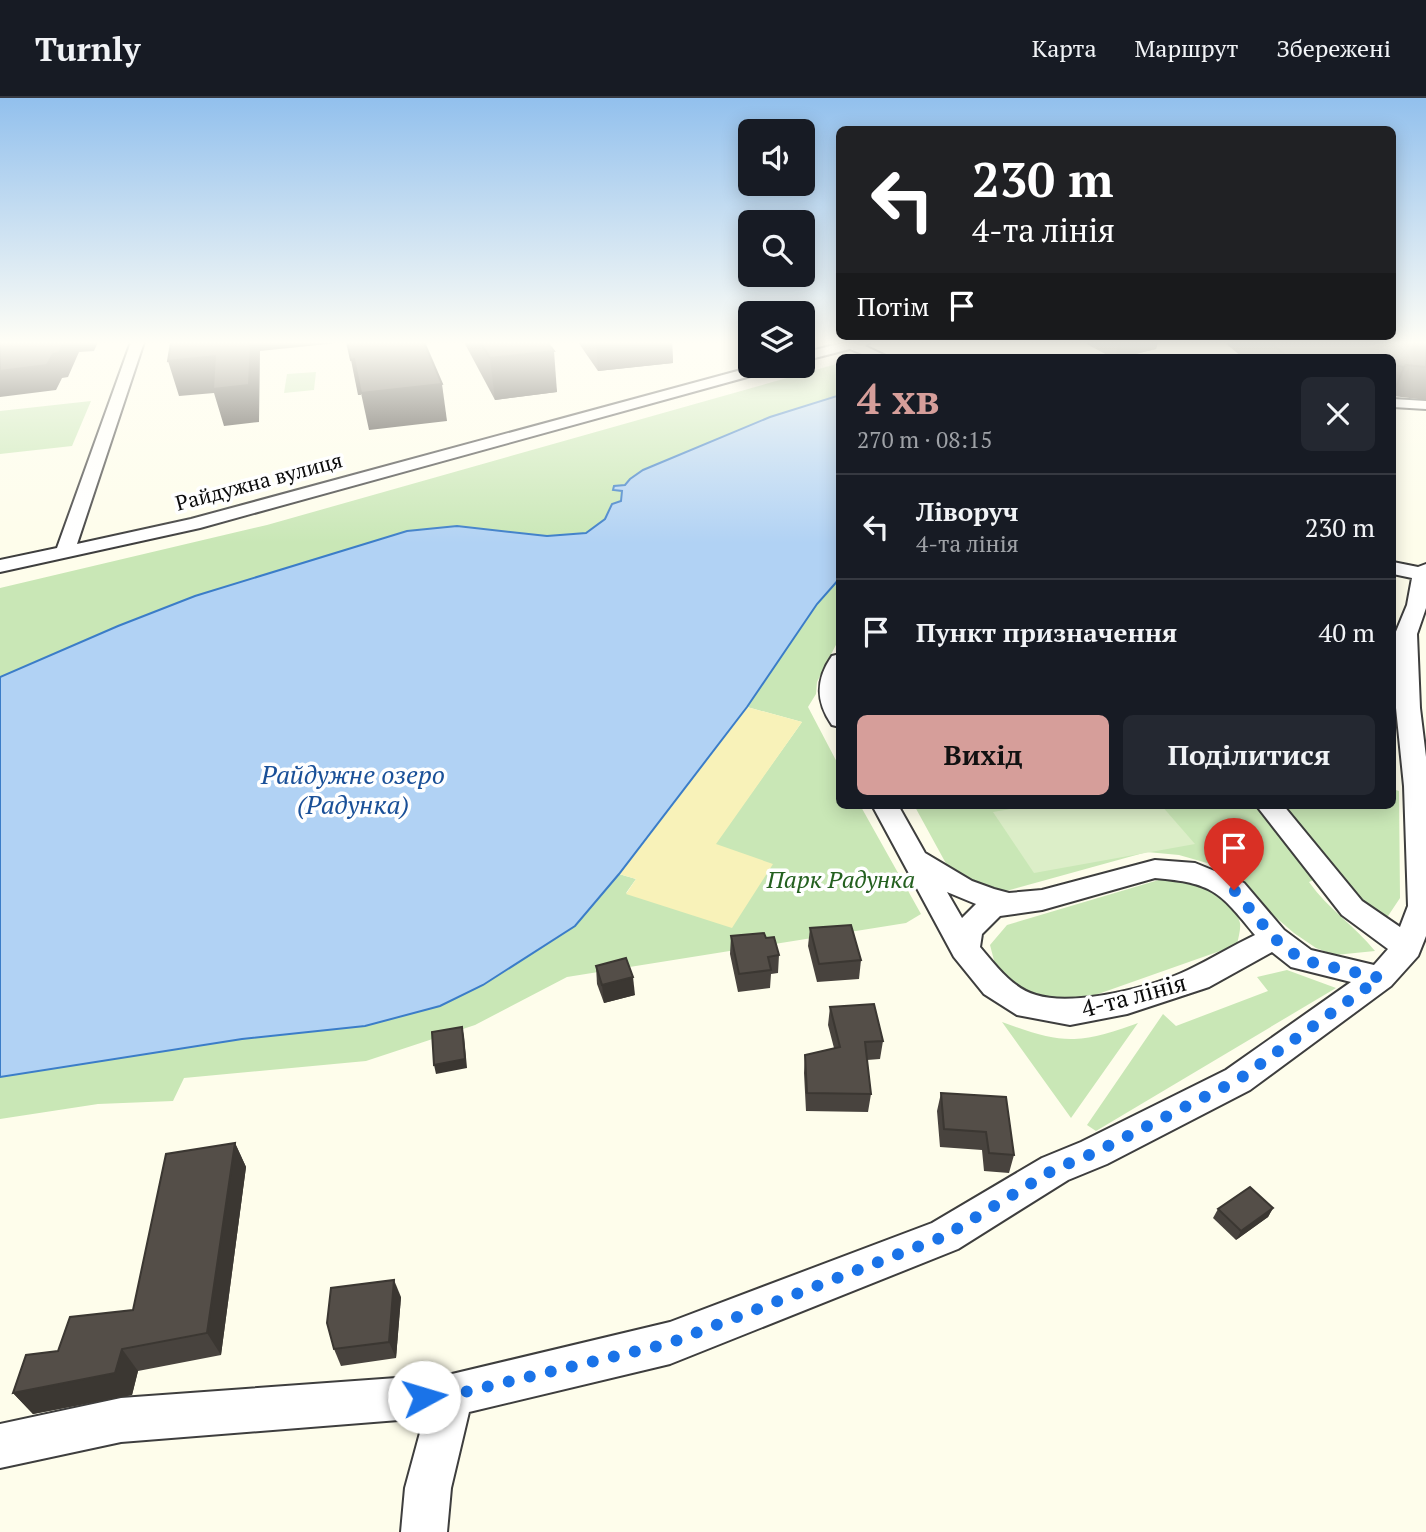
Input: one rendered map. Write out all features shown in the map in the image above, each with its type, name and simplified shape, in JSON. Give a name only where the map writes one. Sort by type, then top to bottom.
[{"type":"street","points":[[64,554],[114,409]]},
{"type":"street","name":"Райдужна вулиця","points":[[0,566],[194,524],[614,409]]},
{"type":"street","points":[[0,1446],[121,1420],[452,1395],[670,1343],[945,1236],[1055,1169],[1094,1153],[1238,1080],[1380,978],[1407,948],[1422,906],[1417,786],[1408,708],[1406,634],[1418,605],[1414,571]]},
{"type":"street","points":[[836,667],[830,676],[829,697],[836,712]]},
{"type":"street","name":"4-та лінія","points":[[889,809],[965,949],[995,986],[1028,1006],[1070,1013],[1127,1002],[1198,979],[1274,938]]},
{"type":"street","points":[[1272,809],[1352,908],[1407,948]]},
{"type":"street","name":"4-та лінія","points":[[915,857],[951,883],[979,897],[1009,904]]},
{"type":"street","name":"4-та лінія","points":[[965,949],[967,933],[976,920],[990,909],[1042,900],[1155,869],[1195,872],[1234,890],[1274,938],[1302,960],[1380,978]]},
{"type":"street","points":[[424,1532],[429,1488],[452,1395]]},
{"type":"green space","points":[[88,409],[72,446],[0,454],[0,411]]},
{"type":"green space","points":[[678,409],[796,409],[643,470],[622,491],[621,501],[612,504],[605,519],[586,533],[547,536],[457,526],[407,531],[195,596],[0,677],[0,588],[267,525]]},
{"type":"green space","name":"Парк Радунка","points":[[836,583],[836,645],[808,707],[836,760],[836,809],[862,809],[921,914],[906,923],[567,977],[475,1025],[366,1061],[184,1078],[173,1101],[98,1104],[0,1119],[0,1077],[242,1039],[365,1026],[575,926],[619,874],[636,879],[626,893],[715,844],[802,722],[747,707],[817,604]]},
{"type":"green space","points":[[1396,790],[1399,791],[1400,898],[1384,922],[1357,899],[1286,809],[1396,809]]},
{"type":"green space","points":[[916,809],[1262,809],[1316,879],[1309,882],[1316,892],[1375,951],[1335,955],[1316,948],[1294,933],[1214,865],[1179,855],[1147,852],[1006,891],[980,887],[949,869]]},
{"type":"green space","points":[[1011,809],[1164,809],[1195,844],[1034,873],[993,812]]},
{"type":"green space","points":[[1162,879],[1209,889],[1229,902],[1240,923],[1237,945],[1067,1005],[1027,996],[997,972],[990,945],[1007,925]]},
{"type":"green space","points":[[1287,970],[1336,988],[1096,1131],[1087,1125],[1163,1014],[1176,1026],[1268,991],[1257,977]]},
{"type":"green space","points":[[1002,1022],[1040,1035],[1070,1039],[1100,1035],[1138,1023],[1071,1118]]},
{"type":"sand","points":[[747,707],[802,722],[716,844],[773,864],[732,928],[626,894],[636,879],[619,874]]},
{"type":"water","name":"Райдужне озеро (Радунка)","points":[[796,409],[836,409],[836,583],[817,604],[747,707],[619,874],[575,926],[483,985],[440,1006],[365,1026],[242,1039],[0,1077],[0,677],[195,596],[407,531],[457,526],[547,536],[586,533],[605,519],[612,504],[621,501],[622,491],[613,490],[614,486],[625,485],[643,470]]},
{"type":"building","points":[[851,925],[861,960],[819,964],[810,928]]},
{"type":"building","points":[[764,933],[766,938],[774,937],[779,955],[768,957],[771,970],[739,974],[731,936]]},
{"type":"building","points":[[626,958],[633,977],[602,985],[596,966]]},
{"type":"building","points":[[874,1004],[883,1041],[865,1042],[871,1094],[807,1093],[805,1055],[840,1047],[830,1007]]},
{"type":"building","points":[[462,1027],[465,1059],[434,1065],[432,1032]]},
{"type":"building","points":[[941,1093],[1006,1097],[1014,1155],[989,1153],[986,1132],[944,1129]]},
{"type":"building","points":[[235,1143],[207,1333],[122,1349],[115,1373],[13,1393],[26,1355],[58,1351],[70,1317],[133,1310],[166,1154]]},
{"type":"building","points":[[1250,1187],[1273,1208],[1241,1231],[1218,1209]]},
{"type":"building","points":[[394,1280],[389,1342],[334,1349],[327,1323],[331,1288]]},
{"type":"route","points":[[424,1397],[452,1395],[670,1343],[945,1236],[1055,1169],[1094,1153],[1238,1080],[1380,978],[1302,960],[1274,938],[1234,890]]}]
